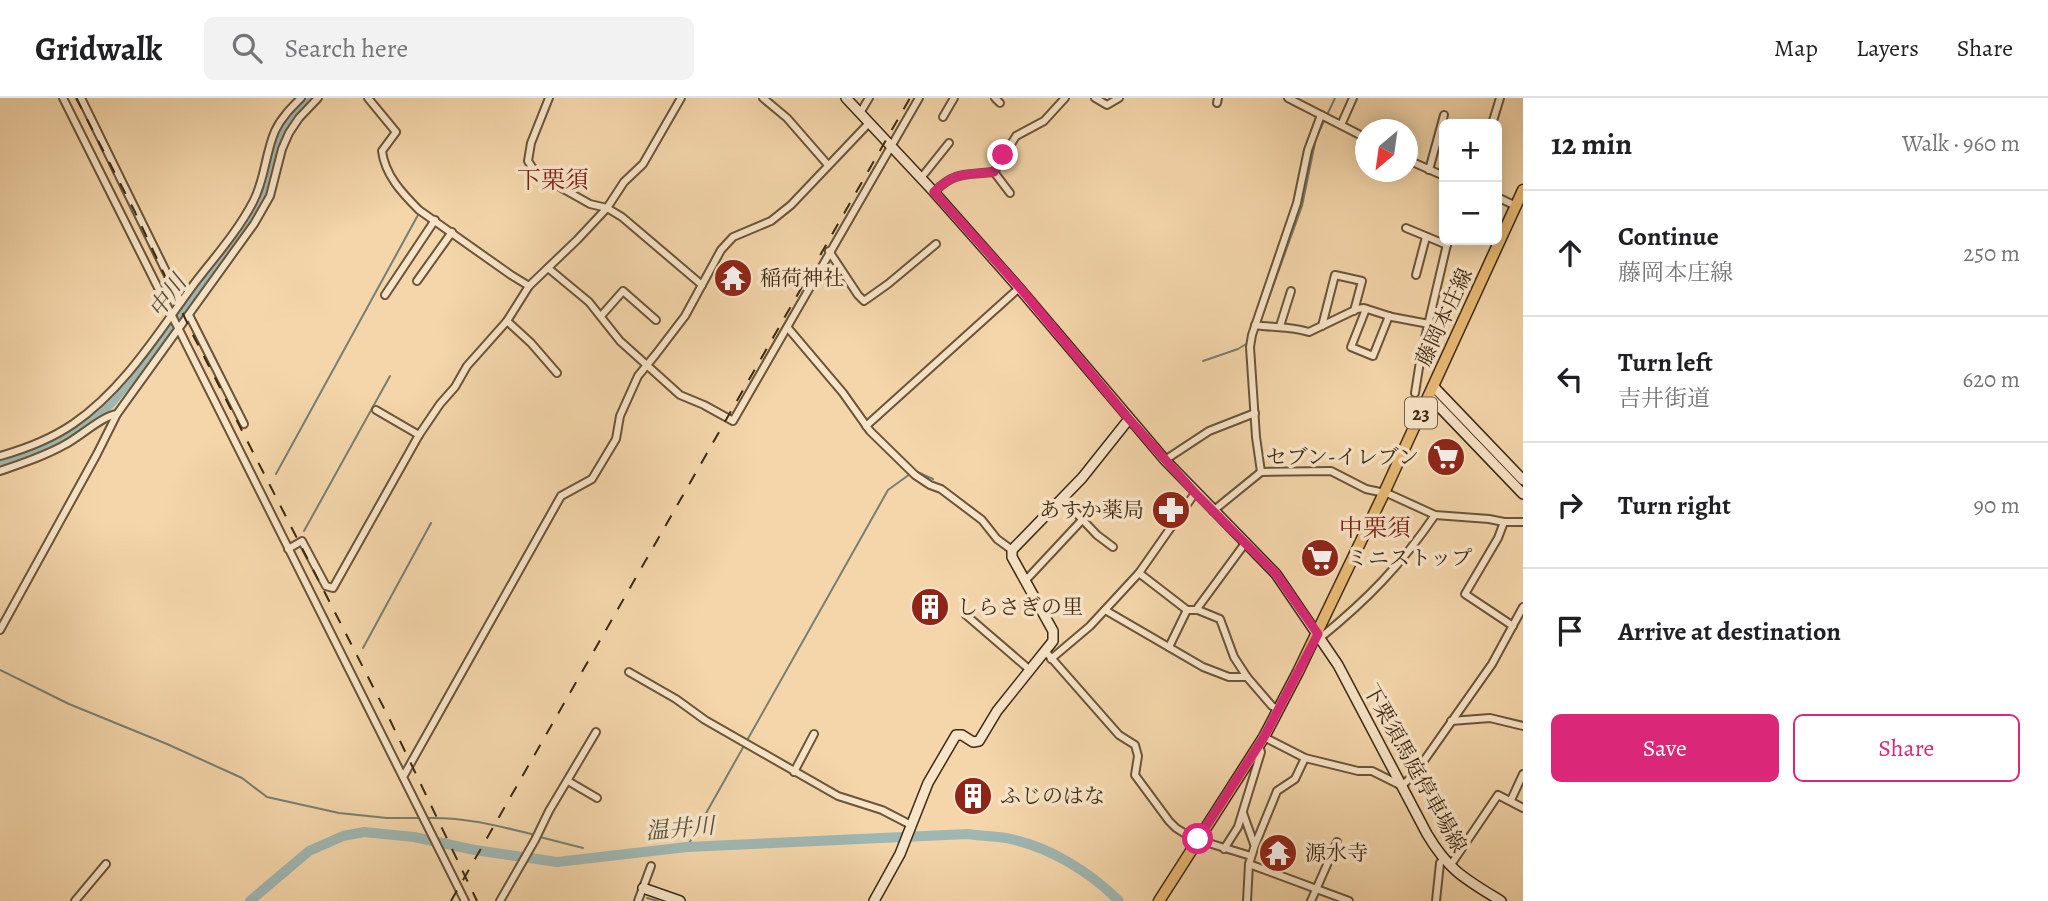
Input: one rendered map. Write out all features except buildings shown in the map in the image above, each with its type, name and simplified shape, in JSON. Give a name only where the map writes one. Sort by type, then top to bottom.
[{"type":"main road","name":"下栗須馬庭停車場線","points":[[846,98],[1020,288],[1165,460],[1276,574],[1319,636],[1362,708],[1427,834],[1446,862],[1487,897],[1501,901]]},
{"type":"main road","name":"藤岡本庄線","points":[[1159,901],[1261,741],[1319,636],[1520,204]]},
{"type":"main road","points":[[1431,391],[1523,480]]},
{"type":"main road","points":[[1431,391],[1523,494]]},
{"type":"main road","points":[[874,901],[900,854],[928,783],[956,735],[962,735],[973,742],[979,741],[997,710],[1030,670],[1048,655],[1053,631],[1012,557],[1012,550],[1082,478],[1129,419]]},
{"type":"main road","points":[[643,888],[680,901]]},
{"type":"street","points":[[63,98],[465,901]]},
{"type":"street","points":[[81,98],[181,302]]},
{"type":"street","points":[[0,456],[27,448],[72,425],[100,403],[172,316],[248,212],[259,189],[275,131],[301,98]]},
{"type":"street","points":[[0,630],[117,414],[265,207],[289,133],[318,98]]},
{"type":"street","points":[[368,98],[397,132],[382,151],[384,163],[390,175],[419,210],[529,286]]},
{"type":"street","points":[[549,98],[531,143],[528,161],[532,167],[542,177],[590,204],[607,208],[622,217],[702,285]]},
{"type":"street","points":[[288,549],[302,541],[326,586],[333,587],[419,435],[455,387],[467,366],[507,321],[529,286],[562,256],[607,208],[624,182],[643,164],[681,98]]},
{"type":"street","points":[[763,98],[788,118],[828,165]]},
{"type":"street","points":[[860,113],[869,98]]},
{"type":"street","points":[[548,268],[589,302],[620,341],[680,395],[733,421],[919,98]]},
{"type":"street","points":[[943,117],[954,98]]},
{"type":"street","points":[[994,172],[1016,136],[1044,121],[1065,98]]},
{"type":"street","points":[[1095,98],[1107,105],[1119,98]]},
{"type":"street","points":[[1288,98],[1355,132]]},
{"type":"street","points":[[1341,125],[1353,98]]},
{"type":"street","points":[[1494,119],[1500,98]]},
{"type":"street","points":[[1429,170],[1444,115]]},
{"type":"street","points":[[1262,471],[1258,460],[1250,346],[1297,202],[1308,150],[1321,116]]},
{"type":"street","points":[[403,777],[561,496],[592,478],[616,439],[620,416],[638,376],[685,316],[721,250],[733,237],[771,221],[791,205],[869,123]]},
{"type":"street","points":[[921,178],[949,143]]},
{"type":"street","points":[[1418,165],[1439,174]]},
{"type":"street","points":[[934,192],[946,180],[956,175],[994,172]]},
{"type":"street","points":[[994,172],[1010,193]]},
{"type":"street","points":[[1502,199],[1520,204]]},
{"type":"street","points":[[385,295],[435,220]]},
{"type":"street","points":[[1406,228],[1439,240]]},
{"type":"street","points":[[417,281],[452,232]]},
{"type":"street","points":[[1416,275],[1426,237]]},
{"type":"street","points":[[830,251],[864,301],[936,244]]},
{"type":"street","points":[[1415,393],[1421,355],[1447,245]]},
{"type":"street","points":[[1322,326],[1335,275],[1362,281],[1354,311]]},
{"type":"street","points":[[866,426],[1020,288]]},
{"type":"street","points":[[601,316],[622,291],[656,320]]},
{"type":"street","points":[[1280,326],[1291,292]]},
{"type":"street","points":[[1255,325],[1295,327],[1309,332],[1354,311],[1366,309],[1429,324]]},
{"type":"street","points":[[1366,309],[1351,347],[1373,356],[1389,316]]},
{"type":"street","points":[[189,314],[244,424]]},
{"type":"street","points":[[507,321],[531,342],[557,373]]},
{"type":"street","points":[[788,328],[843,393],[866,426],[915,475],[951,496],[982,520],[997,539],[1012,550]]},
{"type":"street","points":[[376,410],[419,435]]},
{"type":"street","points":[[1165,460],[1209,431],[1255,413]]},
{"type":"street","points":[[0,471],[36,459],[63,446],[109,415],[117,414]]},
{"type":"street","points":[[1213,512],[1262,471],[1331,471],[1366,489],[1384,493],[1436,515],[1523,522]]},
{"type":"street","points":[[1195,493],[1139,573],[1090,626],[1048,655],[1119,735],[1135,745],[1138,755],[1135,775],[1169,821],[1192,838],[1251,856]]},
{"type":"street","points":[[1062,498],[1097,535],[1113,547]]},
{"type":"street","points":[[1319,636],[1349,614],[1385,580],[1436,515]]},
{"type":"street","points":[[1026,580],[1083,519]]},
{"type":"street","points":[[1504,522],[1498,538],[1465,594],[1513,626]]},
{"type":"street","points":[[1196,610],[1246,542]]},
{"type":"street","points":[[1139,573],[1187,610],[1196,610],[1220,619],[1234,657],[1247,677],[1272,706],[1279,710]]},
{"type":"street","points":[[1224,849],[1238,827],[1243,813],[1261,752],[1261,741],[1305,758],[1358,771],[1373,771],[1402,786],[1413,775],[1492,664],[1523,607]]},
{"type":"street","points":[[1105,610],[1203,667],[1229,677],[1247,677]]},
{"type":"street","points":[[1169,647],[1187,610]]},
{"type":"street","points":[[965,615],[1030,670]]},
{"type":"street","points":[[629,672],[676,699],[705,720],[838,796],[882,810],[907,834]]},
{"type":"street","points":[[1451,721],[1490,718],[1523,726]]},
{"type":"street","points":[[500,901],[596,732]]},
{"type":"street","points":[[794,772],[814,734]]},
{"type":"street","points":[[1247,901],[1249,864],[1255,845],[1277,791],[1295,779],[1305,758]]},
{"type":"street","points":[[1511,800],[1523,774]]},
{"type":"street","points":[[568,781],[597,798]]},
{"type":"street","points":[[1436,901],[1440,863],[1446,862],[1498,794],[1523,808]]},
{"type":"street","points":[[1243,813],[1255,845]]},
{"type":"street","points":[[1311,901],[1337,842]]},
{"type":"street","points":[[75,901],[106,864]]},
{"type":"street","points":[[1249,864],[1349,901]]},
{"type":"street","points":[[638,901],[651,866]]},
{"type":"waterway","name":"中川","points":[[0,463],[56,443],[109,405],[160,344],[255,211],[266,188],[277,140],[309,98]]},
{"type":"waterway","points":[[1327,115],[1335,98]]},
{"type":"waterway","points":[[1263,314],[1302,206],[1316,138],[1324,121]]},
{"type":"waterway","points":[[276,474],[418,215]]},
{"type":"waterway","points":[[1203,361],[1248,343]]},
{"type":"waterway","points":[[304,531],[390,376]]},
{"type":"waterway","points":[[915,471],[933,479]]},
{"type":"waterway","points":[[687,847],[888,490],[910,474]]},
{"type":"waterway","points":[[363,648],[431,523]]},
{"type":"waterway","points":[[0,670],[69,704],[242,778],[267,797],[339,813],[418,818]]},
{"type":"waterway","points":[[427,818],[495,825],[535,835]]},
{"type":"waterway","name":"温井川","points":[[250,901],[309,851],[343,836],[364,832],[414,837],[475,850],[557,862],[687,847],[968,834],[1006,838],[1037,847],[1081,870],[1119,901]]},
{"type":"waterway","points":[[540,837],[583,848]]},
{"type":"waterway","points":[[647,898],[658,901]]},
{"type":"railway","points":[[76,98],[134,210],[192,333],[389,718],[477,901]]},
{"type":"railway","points":[[451,901],[910,98]]},
{"type":"place","name":"稲荷神社","points":[[733,278]]},
{"type":"place","name":"セブン-イレブン","points":[[1446,457]]},
{"type":"place","name":"あすか薬局","points":[[1171,510]]},
{"type":"place","name":"ミニストップ","points":[[1320,558]]},
{"type":"place","name":"しらさぎの里","points":[[930,607]]},
{"type":"place","name":"ふじのはな","points":[[973,796]]},
{"type":"place","name":"源水寺","points":[[1278,853]]},
{"type":"district","name":"下栗須","points":[[553,180]]},
{"type":"district","name":"中栗須","points":[[1375,528]]},
{"type":"route","points":[[1003,155],[994,172],[956,175],[946,180],[934,192],[1195,493],[1276,574],[1318,634],[1264,737],[1198,839]]}]
